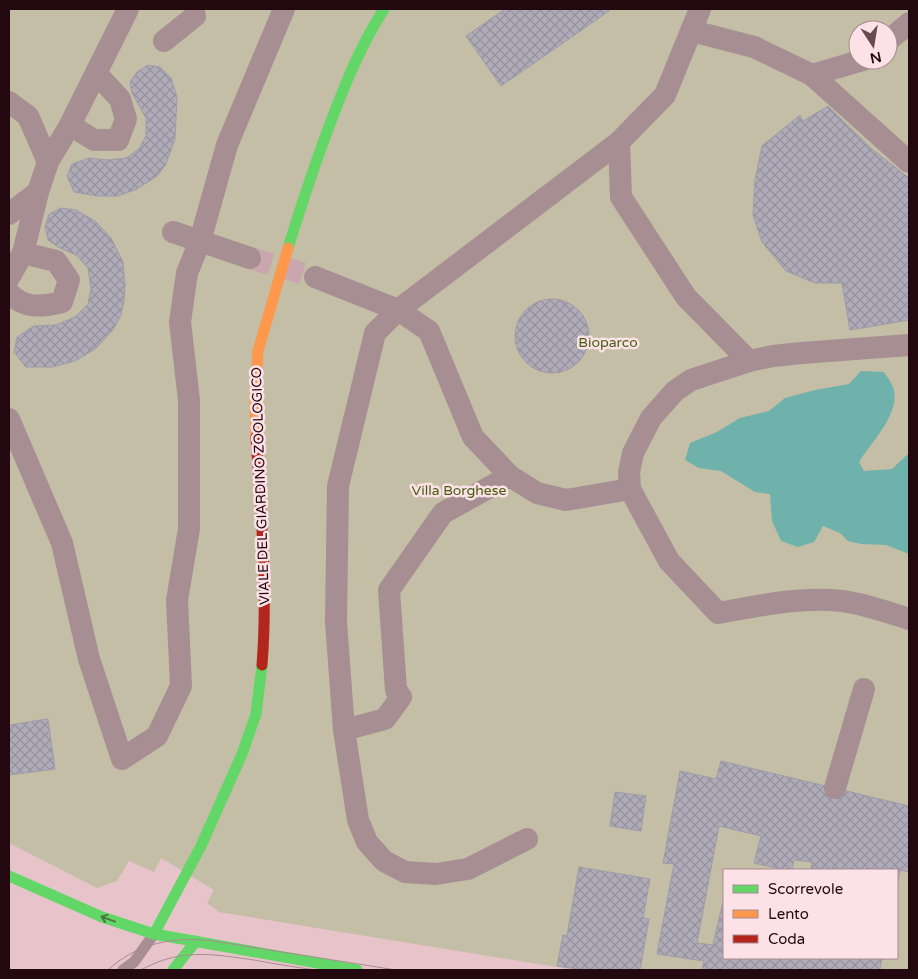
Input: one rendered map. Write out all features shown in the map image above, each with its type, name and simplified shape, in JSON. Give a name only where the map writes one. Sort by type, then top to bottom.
[{"type":"street","points":[[9,278],[23,252],[38,192],[48,162],[70,125],[128,9]]},
{"type":"street","points":[[9,419],[62,543],[89,659],[122,759],[157,736],[181,686],[177,600],[189,529],[189,400],[180,322],[187,274],[200,241],[227,145],[284,9]]},
{"type":"street","name":"VIALE DEL GIARDINO ZOOLOGICO","points":[[154,934],[183,884],[215,816],[250,735],[256,712],[262,660],[264,602],[264,548],[255,411],[258,351],[294,226],[325,135],[351,70],[375,22],[384,9]]},
{"type":"street","points":[[527,839],[468,869],[436,874],[405,872],[384,861],[367,842],[358,820],[344,730],[336,622],[338,486],[375,333],[398,310],[619,142],[665,95],[700,9]]},
{"type":"street","points":[[164,41],[195,16]]},
{"type":"street","points":[[898,32],[909,23]]},
{"type":"street","points":[[692,31],[754,47],[812,75],[909,162]]},
{"type":"street","points":[[812,75],[848,64]]},
{"type":"street","points":[[70,125],[94,140],[118,140],[126,119],[120,99],[96,73]]},
{"type":"street","points":[[9,102],[28,116],[48,162]]},
{"type":"street","points":[[619,142],[622,197],[686,297],[749,361]]},
{"type":"street","points":[[9,214],[38,192]]},
{"type":"street","points":[[173,232],[250,258]]},
{"type":"street","points":[[9,293],[16,301],[41,307],[62,302],[69,280],[56,261],[23,252]]},
{"type":"street","points":[[314,277],[398,310],[429,331],[473,437],[510,476],[537,494],[566,500],[630,489]]},
{"type":"street","points":[[909,345],[773,356],[749,361],[691,380],[675,391],[651,418],[633,453],[629,472],[630,489],[669,561],[718,613],[771,603],[826,600],[862,605],[909,619]]},
{"type":"street","points":[[344,730],[385,719],[401,697],[396,690],[389,590],[443,513],[510,476]]},
{"type":"street","points":[[835,788],[864,689]]},
{"type":"street","points":[[9,876],[102,917],[154,934],[357,970]]},
{"type":"street","points":[[173,970],[196,941]]},
{"type":"lane","points":[[122,970],[134,962],[154,934]]},
{"type":"green space","name":"Bioparco","points":[[9,9],[909,9],[909,970],[575,970],[219,912],[207,903],[214,890],[161,858],[154,872],[129,861],[117,881],[97,888],[9,843]]},
{"type":"water","points":[[861,371],[884,372],[892,385],[895,395],[890,415],[859,462],[864,471],[892,469],[909,453],[909,554],[886,545],[861,544],[848,541],[840,533],[823,526],[814,542],[798,547],[781,541],[772,521],[770,494],[755,492],[721,471],[699,468],[685,460],[690,443],[717,432],[740,418],[769,411],[785,398],[849,384]]},
{"type":"building","points":[[505,9],[608,9],[609,11],[501,86],[466,36]]},
{"type":"building","points":[[148,65],[160,67],[171,78],[177,97],[175,139],[166,164],[157,176],[137,189],[118,196],[97,196],[74,192],[67,176],[72,164],[89,158],[108,160],[126,158],[139,149],[146,136],[146,118],[132,93],[130,82],[137,72]]},
{"type":"building","points":[[828,106],[873,150],[909,178],[909,320],[850,330],[842,283],[815,283],[786,271],[762,242],[753,215],[755,180],[762,146],[800,115],[803,121]]},
{"type":"building","points":[[61,208],[76,210],[95,221],[111,238],[123,262],[125,285],[121,315],[113,330],[95,349],[75,361],[52,367],[26,367],[14,352],[17,337],[34,326],[56,325],[75,317],[88,304],[91,289],[88,268],[76,255],[48,240],[45,227],[49,214]]},
{"type":"building","points":[[545,299],[559,299],[573,305],[583,315],[589,329],[587,350],[573,367],[559,373],[545,373],[531,367],[521,357],[515,343],[515,329],[521,315],[531,305]]},
{"type":"building","points":[[48,719],[55,769],[9,775],[9,725]]},
{"type":"building","points":[[721,761],[909,806],[909,872],[900,870],[898,880],[898,869],[811,869],[812,862],[794,860],[792,869],[781,869],[754,863],[761,836],[719,826],[697,943],[713,945],[723,901],[723,959],[882,959],[880,970],[702,970],[704,961],[657,954],[674,864],[663,863],[680,771],[716,779]]},
{"type":"building","points":[[615,792],[646,796],[641,831],[610,826]]},
{"type":"building","points":[[579,867],[650,879],[643,918],[649,919],[640,970],[584,970],[557,966],[563,935],[567,936]]},
{"type":"tunnel","points":[[250,258],[315,277]]},
{"type":"tram line","points":[[108,970],[131,953],[157,944],[184,940],[213,941],[396,970]]},
{"type":"tram line","points":[[141,970],[169,958],[196,954],[239,958],[315,970]]},
{"type":"traffic: fast","points":[[288,248],[315,165],[344,88],[362,48],[384,9]]},
{"type":"traffic: fast","points":[[154,934],[201,846],[242,754],[256,714],[262,665]]},
{"type":"traffic: fast","points":[[9,876],[102,917],[154,934],[357,970]]},
{"type":"traffic: fast","points":[[173,970],[196,941]]},
{"type":"traffic: slow","points":[[256,437],[255,400],[258,351],[288,248]]},
{"type":"traffic: jam","points":[[256,437],[264,580],[262,665]]},
{"type":"park label","name":"Villa Borghese","points":[[459,490]]}]
